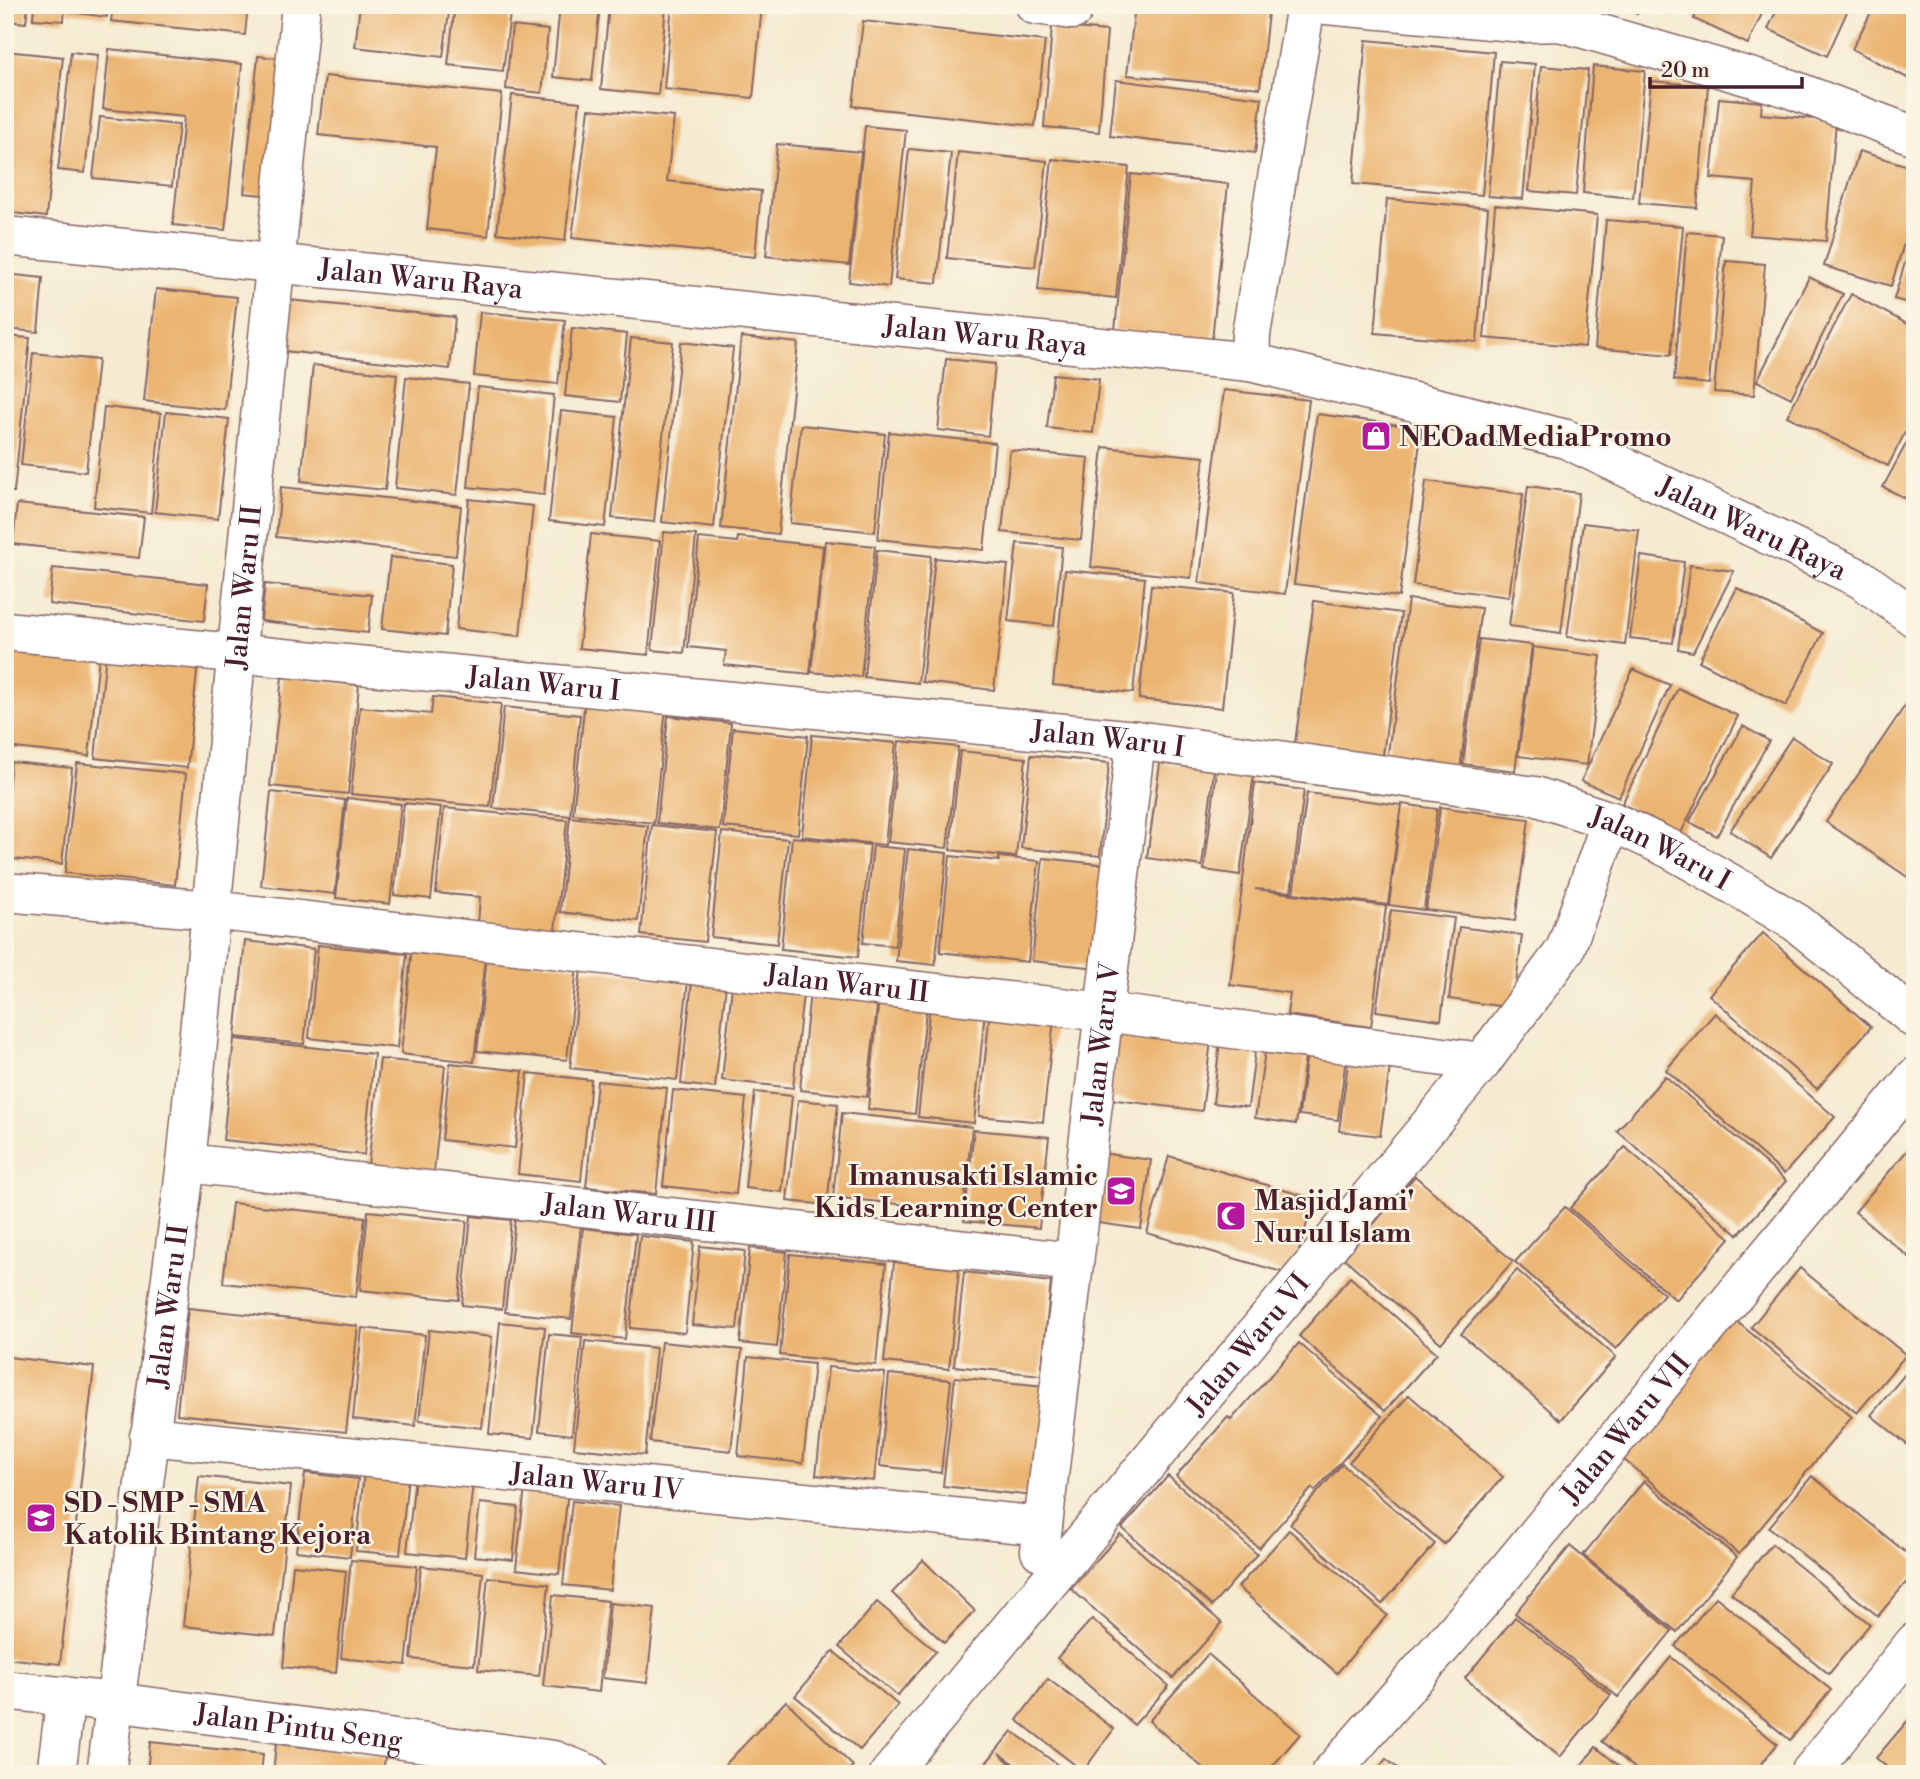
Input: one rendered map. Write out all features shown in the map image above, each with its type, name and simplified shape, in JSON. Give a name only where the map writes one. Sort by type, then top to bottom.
[{"type":"street","name":"Jalan Waru II","points":[[106,1774],[186,1163],[301,5]]},
{"type":"street","points":[[1035,5],[1073,10]]},
{"type":"street","points":[[1250,362],[1251,334],[1306,5]]},
{"type":"street","points":[[1326,5],[1527,14],[1788,88],[1915,136]]},
{"type":"street","name":"Jalan Waru Raya","points":[[5,236],[1250,362],[1566,439],[1861,579],[1915,618]]},
{"type":"street","name":"Jalan Waru I","points":[[5,631],[1136,740],[1535,796],[1611,821],[1670,849],[1797,923],[1915,1019]]},
{"type":"street","name":"Jalan Waru V","points":[[1034,1598],[1136,740]]},
{"type":"street","name":"Jalan Waru VI","points":[[889,1774],[1482,1062],[1565,950],[1611,821]]},
{"type":"street","points":[[5,892],[211,910]]},
{"type":"street","name":"Jalan Waru II","points":[[211,910],[1104,1012],[1482,1062]]},
{"type":"street","name":"Jalan Waru VII","points":[[1330,1774],[1487,1595],[1915,1077]]},
{"type":"street","name":"Jalan Waru III","points":[[186,1163],[1074,1262]]},
{"type":"street","name":"Jalan Waru IV","points":[[149,1436],[1043,1526]]},
{"type":"street","points":[[1809,1774],[1915,1642]]},
{"type":"street","name":"Jalan Pintu Seng","points":[[5,1690],[554,1760],[589,1774]]},
{"type":"street","points":[[55,1774],[66,1696]]},
{"type":"building","points":[[5,5],[28,5],[26,23],[5,21]]},
{"type":"building","points":[[34,5],[65,5],[64,21],[33,19]]},
{"type":"building","points":[[69,5],[108,5],[107,17],[68,12]]},
{"type":"building","points":[[113,5],[248,5],[245,35],[111,21]]},
{"type":"building","points":[[360,5],[450,5],[443,57],[355,47]]},
{"type":"building","points":[[455,5],[511,5],[503,71],[448,65]]},
{"type":"building","points":[[560,5],[600,5],[592,81],[553,77]]},
{"type":"building","points":[[609,5],[666,5],[658,95],[601,89]]},
{"type":"building","points":[[672,5],[762,5],[753,98],[664,89]]},
{"type":"building","points":[[1135,5],[1197,5],[1268,12],[1260,88],[1127,75]]},
{"type":"building","points":[[1278,5],[1277,9],[1259,7]]},
{"type":"building","points":[[1623,5],[1641,5],[1637,13]]},
{"type":"building","points":[[1700,5],[1766,5],[1748,44],[1694,19]]},
{"type":"building","points":[[1779,5],[1850,5],[1827,56],[1768,29]]},
{"type":"building","points":[[1875,5],[1915,5],[1915,82],[1852,49]]},
{"type":"building","points":[[863,21],[1045,41],[1035,126],[853,106]]},
{"type":"building","points":[[512,26],[548,30],[542,93],[506,89]]},
{"type":"building","points":[[1052,26],[1107,31],[1099,132],[1044,127]]},
{"type":"building","points":[[1366,40],[1494,52],[1482,195],[1353,184]]},
{"type":"building","points":[[109,49],[242,64],[225,230],[173,225],[184,117],[103,109]]},
{"type":"building","points":[[5,51],[63,57],[46,217],[5,212]]},
{"type":"building","points":[[71,52],[98,55],[85,173],[58,170]]},
{"type":"building","points":[[258,56],[286,59],[272,196],[244,193]]},
{"type":"building","points":[[1500,61],[1535,64],[1523,199],[1488,196]]},
{"type":"building","points":[[1541,66],[1588,70],[1576,195],[1529,191]]},
{"type":"building","points":[[1593,66],[1645,71],[1633,198],[1583,193]]},
{"type":"building","points":[[325,76],[502,94],[488,236],[427,229],[436,147],[318,135]]},
{"type":"building","points":[[1116,80],[1262,98],[1255,153],[1110,136]]},
{"type":"building","points":[[1651,81],[1708,86],[1697,208],[1639,203]]},
{"type":"building","points":[[512,95],[580,102],[565,241],[497,233]]},
{"type":"building","points":[[1719,98],[1762,102],[1761,114],[1836,121],[1826,241],[1750,235],[1755,182],[1711,178]]},
{"type":"building","points":[[589,109],[674,117],[667,181],[761,191],[755,257],[572,238]]},
{"type":"building","points":[[100,117],[179,125],[172,186],[93,178]]},
{"type":"building","points":[[865,126],[906,130],[889,287],[849,282]]},
{"type":"building","points":[[777,144],[861,152],[849,265],[766,256]]},
{"type":"building","points":[[909,149],[951,153],[937,283],[895,279]]},
{"type":"building","points":[[1859,151],[1915,168],[1915,207],[1891,286],[1824,266]]},
{"type":"building","points":[[958,152],[1047,161],[1035,267],[947,258]]},
{"type":"building","points":[[1052,159],[1129,167],[1116,298],[1038,290]]},
{"type":"building","points":[[1131,174],[1228,184],[1212,340],[1115,330]]},
{"type":"building","points":[[1387,199],[1488,208],[1477,342],[1375,333]]},
{"type":"building","points":[[1495,205],[1597,215],[1585,347],[1484,338]]},
{"type":"building","points":[[1606,220],[1683,226],[1671,355],[1595,348]]},
{"type":"building","points":[[1687,232],[1722,235],[1709,384],[1674,380]]},
{"type":"building","points":[[1915,233],[1915,305],[1894,299]]},
{"type":"building","points":[[1726,261],[1765,264],[1754,395],[1714,392]]},
{"type":"building","points":[[5,274],[43,278],[38,332],[5,329]]},
{"type":"building","points":[[1809,277],[1843,294],[1791,398],[1757,381]]},
{"type":"building","points":[[156,289],[237,297],[225,410],[144,401]]},
{"type":"building","points":[[1851,294],[1915,328],[1915,413],[1888,466],[1787,416]]},
{"type":"building","points":[[289,300],[455,317],[450,369],[284,351]]},
{"type":"building","points":[[480,312],[565,320],[558,384],[474,376]]},
{"type":"building","points":[[572,328],[627,334],[620,402],[565,396]]},
{"type":"building","points":[[5,336],[30,338],[14,492],[5,492]]},
{"type":"building","points":[[741,337],[798,343],[778,534],[721,528]]},
{"type":"building","points":[[631,338],[673,342],[654,522],[612,518]]},
{"type":"building","points":[[681,342],[733,348],[714,528],[662,522]]},
{"type":"building","points":[[33,353],[98,360],[86,472],[21,465]]},
{"type":"building","points":[[946,359],[995,364],[988,436],[938,430]]},
{"type":"building","points":[[313,365],[397,374],[385,490],[301,481]]},
{"type":"building","points":[[1053,374],[1099,379],[1093,433],[1047,428]]},
{"type":"building","points":[[406,377],[469,384],[457,495],[395,488]]},
{"type":"building","points":[[478,387],[554,395],[544,495],[468,487]]},
{"type":"building","points":[[1224,390],[1309,400],[1285,594],[1199,583]]},
{"type":"building","points":[[104,407],[161,413],[151,513],[94,507]]},
{"type":"building","points":[[561,411],[617,417],[605,527],[549,521]]},
{"type":"building","points":[[166,412],[229,419],[218,519],[155,512]]},
{"type":"building","points":[[1317,414],[1422,428],[1399,597],[1294,584]]},
{"type":"building","points":[[801,425],[885,434],[875,532],[790,523]]},
{"type":"building","points":[[1915,427],[1915,503],[1883,487]]},
{"type":"building","points":[[889,432],[995,443],[984,550],[878,539]]},
{"type":"building","points":[[1103,447],[1204,457],[1191,578],[1091,567]]},
{"type":"building","points":[[1010,450],[1089,458],[1081,540],[1002,532]]},
{"type":"building","points":[[1426,481],[1523,494],[1509,597],[1413,585]]},
{"type":"building","points":[[1528,486],[1579,493],[1561,633],[1509,626]]},
{"type":"building","points":[[281,487],[461,506],[456,556],[276,537]]},
{"type":"building","points":[[469,499],[533,506],[520,636],[456,629]]},
{"type":"building","points":[[17,504],[144,517],[139,558],[13,544]]},
{"type":"building","points":[[1583,523],[1639,530],[1625,645],[1567,637]]},
{"type":"building","points":[[664,532],[696,535],[684,653],[652,650]]},
{"type":"building","points":[[591,534],[660,541],[648,655],[579,648]]},
{"type":"building","points":[[738,537],[823,546],[810,674],[724,665],[726,651],[688,647],[699,538],[737,542]]},
{"type":"building","points":[[825,541],[875,546],[861,677],[811,672]]},
{"type":"building","points":[[1017,543],[1062,547],[1054,626],[1008,621]]},
{"type":"building","points":[[877,550],[931,556],[918,683],[864,677]]},
{"type":"building","points":[[1641,556],[1684,562],[1673,643],[1630,638]]},
{"type":"building","points":[[390,557],[452,564],[445,636],[382,629]]},
{"type":"building","points":[[935,558],[1008,565],[994,690],[922,682]]},
{"type":"building","points":[[1690,565],[1734,571],[1693,652],[1678,649]]},
{"type":"building","points":[[53,568],[208,584],[204,621],[49,604]]},
{"type":"building","points":[[1065,570],[1145,578],[1133,693],[1053,685]]},
{"type":"building","points":[[265,584],[372,595],[368,633],[261,621]]},
{"type":"building","points":[[1151,585],[1234,593],[1222,708],[1139,699]]},
{"type":"building","points":[[1737,588],[1823,633],[1786,706],[1699,661]]},
{"type":"building","points":[[1408,599],[1481,608],[1459,778],[1386,769]]},
{"type":"building","points":[[1314,601],[1401,613],[1382,763],[1294,751]]},
{"type":"building","points":[[1479,639],[1532,645],[1515,771],[1463,764]]},
{"type":"building","points":[[5,645],[99,655],[89,756],[5,747]]},
{"type":"building","points":[[1533,647],[1601,656],[1587,765],[1518,756]]},
{"type":"building","points":[[106,654],[198,663],[187,768],[95,758]]},
{"type":"building","points":[[1633,669],[1670,685],[1619,797],[1581,781]]},
{"type":"building","points":[[282,677],[359,685],[348,794],[270,786]]},
{"type":"building","points":[[1678,688],[1738,716],[1681,833],[1622,804]]},
{"type":"building","points":[[1915,691],[1915,882],[1826,822]]},
{"type":"building","points":[[433,697],[501,704],[490,807],[351,794],[360,707],[431,714]]},
{"type":"building","points":[[585,699],[666,707],[654,823],[573,814]]},
{"type":"building","points":[[504,707],[580,715],[570,816],[493,808]]},
{"type":"building","points":[[668,716],[731,723],[720,830],[657,823]]},
{"type":"building","points":[[1743,726],[1769,741],[1717,836],[1689,822]]},
{"type":"building","points":[[733,728],[808,736],[798,834],[723,827]]},
{"type":"building","points":[[812,735],[896,743],[885,845],[802,836]]},
{"type":"building","points":[[1792,737],[1833,764],[1771,858],[1730,831]]},
{"type":"building","points":[[899,741],[958,747],[947,848],[888,842]]},
{"type":"building","points":[[960,751],[1026,758],[1016,857],[950,850]]},
{"type":"building","points":[[1031,755],[1109,763],[1100,856],[1021,848]]},
{"type":"building","points":[[11,762],[72,768],[62,864],[5,858],[5,820]]},
{"type":"building","points":[[77,763],[186,774],[175,885],[65,873]]},
{"type":"building","points":[[1160,763],[1214,770],[1202,866],[1147,858]]},
{"type":"building","points":[[1217,770],[1254,774],[1240,875],[1204,870]]},
{"type":"building","points":[[1255,783],[1304,790],[1291,892],[1255,889],[1386,906],[1371,1027],[1287,1015],[1290,993],[1230,985]]},
{"type":"building","points":[[271,792],[345,800],[335,894],[261,886]]},
{"type":"building","points":[[1307,793],[1401,805],[1388,905],[1293,893]]},
{"type":"building","points":[[347,798],[401,804],[390,904],[336,898]]},
{"type":"building","points":[[404,803],[441,807],[431,899],[394,895]]},
{"type":"building","points":[[1402,804],[1437,809],[1424,910],[1389,905]]},
{"type":"building","points":[[1440,807],[1529,819],[1515,921],[1426,910]]},
{"type":"building","points":[[444,808],[567,820],[555,931],[478,923],[480,897],[436,893]]},
{"type":"building","points":[[570,817],[648,826],[638,921],[560,912]]},
{"type":"building","points":[[652,825],[717,832],[705,942],[641,935]]},
{"type":"building","points":[[722,832],[788,839],[777,944],[711,937]]},
{"type":"building","points":[[792,837],[870,845],[858,957],[781,949]]},
{"type":"building","points":[[873,846],[905,849],[895,946],[863,943]]},
{"type":"building","points":[[908,849],[947,853],[935,965],[896,961]]},
{"type":"building","points":[[950,856],[999,861],[999,857],[1039,861],[1028,962],[940,952]]},
{"type":"building","points":[[1043,858],[1108,865],[1097,968],[1032,961]]},
{"type":"building","points":[[1391,910],[1454,918],[1441,1020],[1376,1011]]},
{"type":"building","points":[[1459,927],[1522,935],[1513,1008],[1449,999]]},
{"type":"building","points":[[1763,933],[1871,1027],[1817,1089],[1709,995]]},
{"type":"building","points":[[245,941],[314,949],[304,1044],[235,1037]]},
{"type":"building","points":[[318,945],[407,954],[397,1048],[309,1038]]},
{"type":"building","points":[[412,947],[485,955],[474,1062],[401,1054]]},
{"type":"building","points":[[487,957],[577,966],[567,1060],[477,1051]]},
{"type":"building","points":[[581,969],[688,980],[677,1080],[570,1068]]},
{"type":"building","points":[[692,981],[726,984],[715,1088],[681,1084]]},
{"type":"building","points":[[732,986],[803,993],[793,1088],[722,1080]]},
{"type":"building","points":[[810,991],[878,998],[867,1097],[800,1090]]},
{"type":"building","points":[[879,997],[927,1002],[915,1114],[868,1109]]},
{"type":"building","points":[[930,1004],[985,1010],[974,1123],[918,1117]]},
{"type":"building","points":[[990,1011],[1054,1018],[1043,1122],[979,1116]]},
{"type":"building","points":[[1715,1013],[1835,1117],[1784,1174],[1666,1070]]},
{"type":"building","points":[[1118,1021],[1212,1033],[1202,1111],[1108,1099]]},
{"type":"building","points":[[1221,1032],[1257,1037],[1248,1107],[1213,1103]]},
{"type":"building","points":[[234,1039],[374,1054],[364,1155],[223,1140]]},
{"type":"building","points":[[1266,1045],[1306,1050],[1296,1124],[1255,1118]]},
{"type":"building","points":[[1307,1052],[1346,1057],[1338,1120],[1299,1115]]},
{"type":"building","points":[[380,1059],[445,1066],[434,1172],[368,1166]]},
{"type":"building","points":[[1348,1062],[1390,1067],[1380,1136],[1339,1131]]},
{"type":"building","points":[[450,1063],[523,1071],[515,1148],[442,1140]]},
{"type":"building","points":[[528,1073],[591,1080],[581,1181],[518,1174]]},
{"type":"building","points":[[1665,1076],[1786,1181],[1738,1235],[1617,1131]]},
{"type":"building","points":[[597,1081],[667,1088],[656,1194],[586,1187]]},
{"type":"building","points":[[673,1090],[746,1098],[736,1194],[663,1186]]},
{"type":"building","points":[[755,1092],[792,1096],[782,1192],[745,1188]]},
{"type":"building","points":[[798,1100],[838,1104],[827,1205],[787,1201]]},
{"type":"building","points":[[842,1113],[972,1127],[963,1211],[833,1197]]},
{"type":"building","points":[[974,1130],[1049,1137],[1039,1228],[964,1221]]},
{"type":"building","points":[[1915,1141],[1915,1262],[1855,1212]]},
{"type":"building","points":[[1625,1147],[1730,1238],[1676,1300],[1570,1208]]},
{"type":"building","name":"Imanusakti Islamic Kids Learning Center","points":[[1101,1153],[1151,1160],[1141,1229],[1091,1222]]},
{"type":"building","name":"Masjid Jami' Nurul Islam","points":[[1169,1156],[1314,1199],[1292,1275],[1147,1233]]},
{"type":"building","points":[[1415,1176],[1513,1261],[1441,1343],[1344,1258]]},
{"type":"building","points":[[232,1203],[365,1217],[356,1297],[223,1283]]},
{"type":"building","points":[[1565,1207],[1664,1294],[1616,1349],[1515,1262]]},
{"type":"building","points":[[368,1211],[467,1221],[459,1300],[360,1290]]},
{"type":"building","points":[[471,1216],[511,1220],[502,1309],[462,1305]]},
{"type":"building","points":[[515,1218],[581,1225],[571,1319],[505,1312]]},
{"type":"building","points":[[583,1228],[636,1234],[625,1339],[572,1333]]},
{"type":"building","points":[[640,1236],[694,1242],[685,1333],[630,1328]]},
{"type":"building","points":[[700,1246],[745,1251],[737,1329],[692,1325]]},
{"type":"building","points":[[750,1248],[787,1252],[777,1347],[740,1343]]},
{"type":"building","points":[[790,1254],[886,1264],[876,1365],[780,1355]]},
{"type":"building","points":[[894,1262],[959,1269],[949,1369],[884,1362]]},
{"type":"building","points":[[1800,1268],[1906,1355],[1857,1413],[1751,1327]]},
{"type":"building","points":[[1517,1270],[1616,1357],[1561,1420],[1461,1334]]},
{"type":"building","points":[[964,1272],[1051,1282],[1041,1375],[954,1366]]},
{"type":"building","points":[[1350,1277],[1437,1353],[1385,1411],[1299,1336]]},
{"type":"building","points":[[188,1308],[358,1326],[346,1432],[177,1414]]},
{"type":"building","points":[[1729,1315],[1852,1417],[1739,1554],[1618,1455]]},
{"type":"building","points":[[500,1322],[545,1327],[533,1438],[489,1434]]},
{"type":"building","points":[[362,1328],[425,1335],[415,1426],[353,1419]]},
{"type":"building","points":[[429,1330],[492,1337],[482,1428],[419,1421]]},
{"type":"building","points":[[549,1334],[582,1337],[572,1435],[539,1431]]},
{"type":"building","points":[[585,1341],[656,1348],[645,1455],[574,1448]]},
{"type":"building","points":[[661,1342],[742,1350],[731,1451],[650,1442]]},
{"type":"building","points":[[1299,1343],[1382,1416],[1315,1491],[1312,1488],[1259,1548],[1176,1476],[1228,1417],[1231,1420]]},
{"type":"building","name":"SD - SMP - SMA Katolik Bintang Kejora","points":[[8,1357],[94,1367],[60,1664],[5,1658],[5,1378]]},
{"type":"building","points":[[748,1357],[814,1364],[803,1463],[738,1456]]},
{"type":"building","points":[[1915,1362],[1915,1451],[1871,1415]]},
{"type":"building","points":[[828,1367],[885,1373],[874,1481],[816,1475]]},
{"type":"building","points":[[889,1374],[951,1380],[941,1473],[880,1466]]},
{"type":"building","points":[[955,1377],[1054,1387],[1043,1497],[943,1486]]},
{"type":"building","points":[[1409,1395],[1503,1477],[1444,1544],[1349,1462]]},
{"type":"building","points":[[1342,1464],[1435,1544],[1382,1604],[1290,1524]]},
{"type":"building","points":[[364,1472],[408,1476],[400,1555],[356,1551]]},
{"type":"building","points":[[305,1473],[358,1479],[350,1557],[296,1551]]},
{"type":"building","points":[[199,1476],[291,1486],[275,1636],[183,1626]]},
{"type":"building","points":[[415,1476],[473,1482],[465,1558],[407,1552]]},
{"type":"building","points":[[1168,1476],[1257,1554],[1212,1606],[1122,1528]]},
{"type":"building","points":[[1812,1476],[1915,1560],[1915,1572],[1878,1616],[1769,1527]]},
{"type":"building","points":[[1644,1481],[1737,1557],[1677,1632],[1583,1555]]},
{"type":"building","points":[[525,1487],[568,1491],[559,1574],[516,1569]]},
{"type":"building","points":[[572,1501],[619,1506],[610,1590],[563,1585]]},
{"type":"building","points":[[480,1503],[518,1507],[513,1560],[474,1556]]},
{"type":"building","points":[[1289,1530],[1387,1615],[1337,1673],[1238,1587]]},
{"type":"building","points":[[1120,1534],[1222,1623],[1173,1678],[1071,1589]]},
{"type":"building","points":[[1772,1544],[1870,1624],[1829,1674],[1731,1593]]},
{"type":"building","points":[[1570,1546],[1672,1631],[1618,1697],[1515,1613]]},
{"type":"building","points":[[351,1560],[417,1566],[406,1665],[341,1658]]},
{"type":"building","points":[[923,1560],[975,1611],[944,1643],[892,1593]]},
{"type":"building","points":[[293,1565],[346,1571],[336,1673],[283,1667]]},
{"type":"building","points":[[421,1566],[483,1573],[474,1665],[411,1659]]},
{"type":"building","points":[[488,1577],[549,1584],[539,1676],[478,1670]]},
{"type":"building","points":[[553,1595],[608,1601],[599,1692],[543,1686]]},
{"type":"building","points":[[1716,1597],[1831,1690],[1790,1740],[1675,1646]]},
{"type":"building","points":[[877,1602],[936,1651],[897,1696],[839,1647]]},
{"type":"building","points":[[610,1603],[655,1608],[647,1683],[603,1678]]},
{"type":"building","points":[[1515,1617],[1611,1695],[1560,1757],[1465,1678]]},
{"type":"building","points":[[1092,1619],[1169,1686],[1134,1725],[1057,1658]]},
{"type":"building","points":[[833,1651],[898,1705],[860,1750],[795,1696]]},
{"type":"building","points":[[1208,1654],[1300,1734],[1266,1774],[1210,1774],[1149,1721]]},
{"type":"building","points":[[1671,1657],[1777,1744],[1753,1774],[1642,1774],[1602,1741]]},
{"type":"building","points":[[1048,1679],[1114,1729],[1083,1771],[1017,1720]]},
{"type":"building","points":[[786,1701],[853,1766],[845,1774],[726,1774],[721,1769]]},
{"type":"building","points":[[1915,1712],[1915,1774],[1895,1774],[1876,1758]]},
{"type":"building","points":[[1012,1731],[1070,1774],[1027,1774],[999,1753],[1022,1774],[977,1774]]},
{"type":"building","points":[[150,1742],[263,1754],[261,1774],[147,1774]]},
{"type":"building","points":[[276,1744],[385,1756],[383,1774],[273,1774]]},
{"type":"building","points":[[1596,1747],[1629,1774],[1574,1774]]},
{"type":"building","points":[[1386,1759],[1405,1774],[1374,1774]]},
{"type":"place","name":"NEOadMediaPromo","points":[[1376,436]]},
{"type":"place","name":"Imanusakti Islamic Kids Learning Center","points":[[1121,1191]]},
{"type":"place","name":"Masjid Jami' Nurul Islam","points":[[1231,1216]]},
{"type":"place","name":"SD - SMP - SMA Katolik Bintang Kejora","points":[[41,1518]]}]
